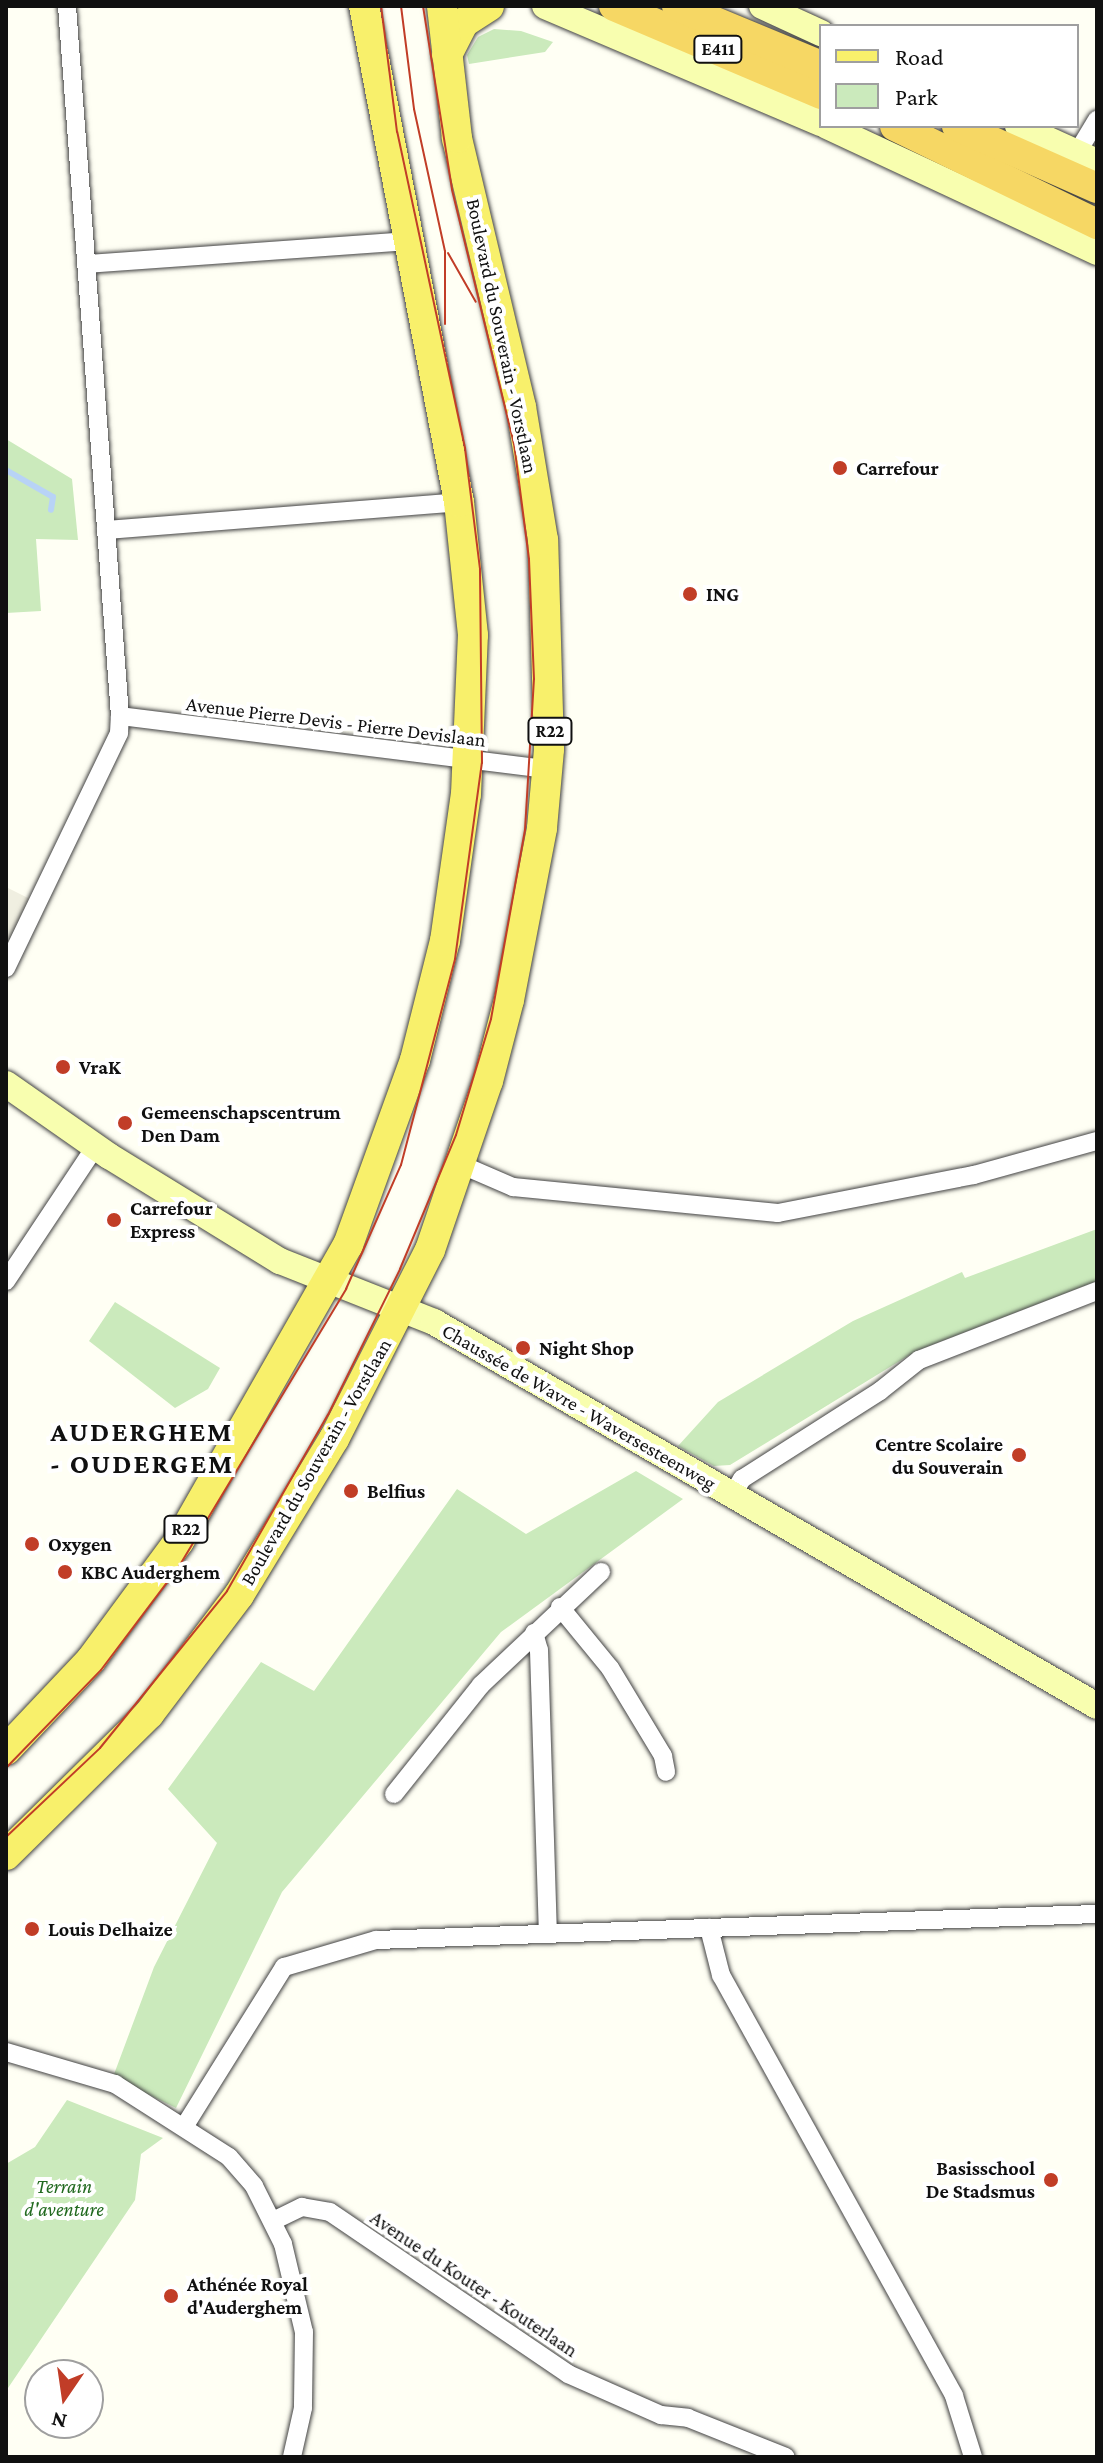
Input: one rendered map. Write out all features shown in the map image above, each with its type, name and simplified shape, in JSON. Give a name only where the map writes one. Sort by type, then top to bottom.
[{"type":"highway","name":"E411","points":[[614,6],[819,93]]},
{"type":"highway","name":"E411","points":[[677,6],[819,65]]},
{"type":"highway","points":[[900,128],[1097,224]]},
{"type":"highway","points":[[962,128],[1097,188]]},
{"type":"main road","name":"R22","points":[[6,1750],[91,1660],[179,1541],[328,1281],[369,1198],[415,1060],[448,926],[467,762],[473,635],[459,502],[364,6]]},
{"type":"main road","name":"Boulevard du Souverain - Vorstlaan","points":[[6,1855],[149,1714],[239,1595],[334,1439],[402,1310],[462,1165],[509,1000],[540,841],[548,769],[551,714],[543,540],[521,407],[457,138],[442,6]]},
{"type":"main road","points":[[447,55],[463,23],[489,6]]},
{"type":"main road","points":[[545,6],[819,122]]},
{"type":"main road","points":[[762,6],[819,32]]},
{"type":"main road","points":[[832,128],[1007,206],[1097,252]]},
{"type":"main road","points":[[1022,128],[1087,158]]},
{"type":"main road","name":"Chaussée de Wavre - Waversesteenweg","points":[[6,1084],[95,1147],[280,1261],[434,1322],[1097,1706]]},
{"type":"main road","name":"Chaussée de Wavre - Waversesteenweg","points":[[6,1095],[57,1120]]},
{"type":"street","points":[[6,968],[119,733],[67,6]]},
{"type":"street","points":[[1087,158],[1097,120]]},
{"type":"street","points":[[87,264],[407,241]]},
{"type":"street","points":[[106,530],[459,502]]},
{"type":"street","name":"Avenue Pierre Devis - Pierre Devislaan","points":[[120,716],[467,762],[548,769]]},
{"type":"street","points":[[462,1165],[513,1187],[778,1213],[974,1175],[1097,1141]]},
{"type":"street","points":[[6,1281],[95,1147]]},
{"type":"street","points":[[732,1496],[742,1479],[880,1391],[919,1360],[1097,1291]]},
{"type":"street","points":[[394,1794],[481,1685],[560,1607],[601,1572]]},
{"type":"street","points":[[560,1607],[610,1668],[663,1756],[666,1772]]},
{"type":"street","points":[[534,1633],[539,1650],[548,1934]]},
{"type":"street","points":[[184,2127],[284,1967],[376,1940],[1097,1914]]},
{"type":"street","points":[[709,1928],[721,1975],[954,2396],[973,2457]]},
{"type":"street","points":[[6,2052],[115,2084],[184,2127],[229,2157],[275,2220],[294,2282],[307,2357],[292,2457]]},
{"type":"street","name":"Avenue du Kouter - Kouterlaan","points":[[275,2220],[302,2207],[330,2212],[568,2374],[661,2415],[688,2418],[786,2457]]},
{"type":"green space","points":[[494,29],[521,31],[553,42],[545,52],[469,64],[467,55],[478,37]]},
{"type":"green space","points":[[6,439],[72,479],[78,540],[36,539],[41,611],[6,613]]},
{"type":"green space","points":[[1097,1229],[1097,1281],[916,1351],[730,1465],[714,1466],[678,1446],[718,1402],[853,1321],[962,1272],[965,1278]]},
{"type":"green space","points":[[115,1302],[220,1368],[208,1389],[175,1408],[89,1341]]},
{"type":"green space","points":[[636,1471],[683,1499],[501,1632],[282,1892],[176,2108],[113,2077],[154,1967],[217,1843],[168,1789],[261,1662],[314,1691],[457,1489],[526,1534]]},
{"type":"green space","name":"Terrain d'aventure","points":[[67,2100],[163,2138],[141,2154],[135,2200],[28,2359],[24,2359],[24,2364],[6,2391],[6,2164],[35,2147]]},
{"type":"shaded area","points":[[6,887],[34,901],[28,912],[23,910],[6,958]]},
{"type":"waterway","points":[[6,470],[53,497],[51,510]]},
{"type":"tram line","points":[[6,1768],[101,1670],[178,1568],[346,1289],[401,1165],[455,959],[482,763],[480,569],[465,448],[397,132],[381,6]]},
{"type":"tram line","points":[[401,6],[414,109],[445,251],[445,324]]},
{"type":"tram line","points":[[6,1837],[100,1748],[227,1591],[328,1415],[400,1269],[456,1135],[491,1019],[525,830],[534,679],[529,559],[514,444],[452,189],[423,6]]},
{"type":"tram line","points":[[448,253],[476,302]]},
{"type":"place","name":"Carrefour","points":[[840,468]]},
{"type":"place","name":"ING","points":[[690,594]]},
{"type":"place","name":"VraK","points":[[63,1067]]},
{"type":"place","name":"Gemeenschapscentrum Den Dam","points":[[125,1123]]},
{"type":"place","name":"Carrefour Express","points":[[114,1220]]},
{"type":"place","name":"Night Shop","points":[[523,1348]]},
{"type":"place","name":"Centre Scolaire du Souverain","points":[[1019,1455]]},
{"type":"place","name":"Belfius","points":[[351,1491]]},
{"type":"place","name":"Oxygen","points":[[32,1544]]},
{"type":"place","name":"KBC Auderghem","points":[[65,1572]]},
{"type":"place","name":"Louis Delhaize","points":[[32,1929]]},
{"type":"place","name":"Basisschool De Stadsmus","points":[[1051,2180]]},
{"type":"place","name":"Athénée Royal d'Auderghem","points":[[171,2296]]},
{"type":"district","name":"AUDERGHEM - OUDERGEM","points":[[142,1448]]}]
